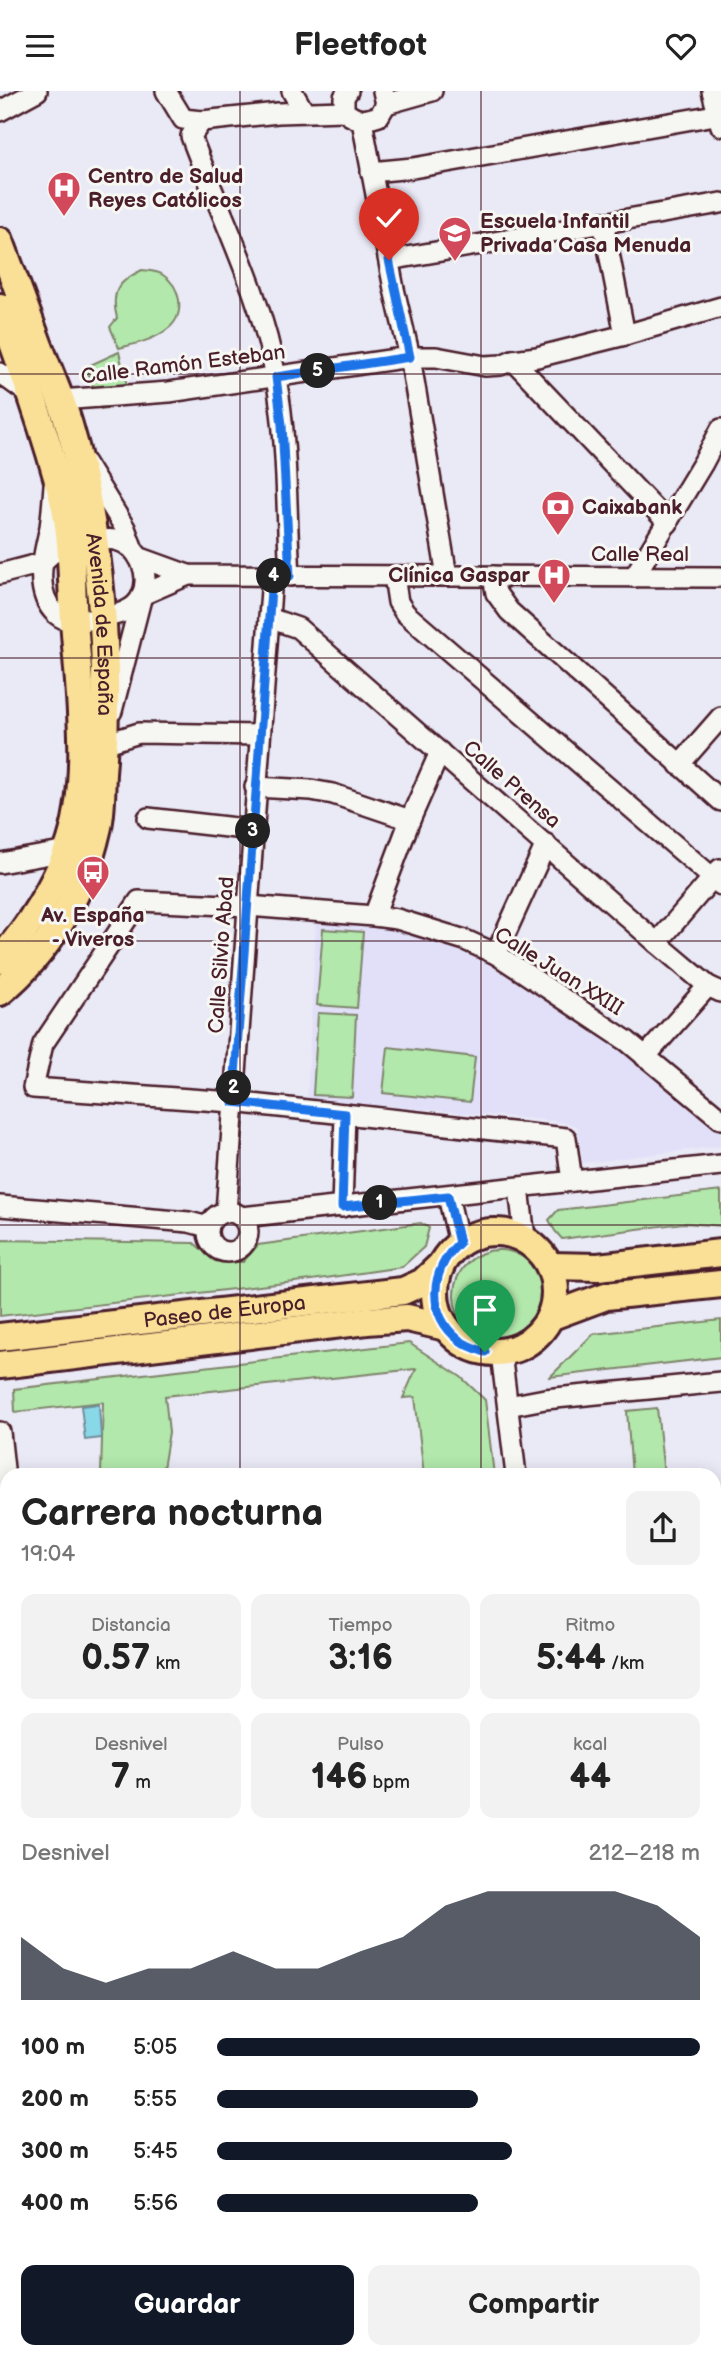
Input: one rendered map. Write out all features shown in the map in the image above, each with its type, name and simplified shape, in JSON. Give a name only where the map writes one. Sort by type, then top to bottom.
[{"type":"main road","name":"Avenida de España","points":[[0,241],[60,400],[75,449],[82,543],[74,623],[83,723],[81,775],[75,824],[67,851],[41,905],[0,960]]},
{"type":"main road","name":"Avenida de España","points":[[0,307],[6,342],[33,397],[63,501],[82,543],[102,618],[105,740],[98,829],[76,892],[47,942],[15,980],[0,992]]},
{"type":"main road","points":[[492,1231],[525,1238],[551,1266],[556,1285],[552,1316],[539,1335],[526,1345],[501,1353],[485,1352],[466,1345],[446,1327],[435,1298],[435,1285],[441,1265],[459,1243],[478,1234],[492,1231]]},
{"type":"main road","points":[[551,1266],[597,1268],[721,1253]]},
{"type":"main road","name":"Paseo de Europa","points":[[0,1337],[403,1291],[423,1282],[441,1265]]},
{"type":"main road","points":[[552,1316],[606,1296],[721,1284]]},
{"type":"main road","name":"Paseo de Europa","points":[[0,1365],[367,1321],[407,1318],[446,1327]]},
{"type":"street","points":[[0,111],[37,91]]},
{"type":"street","points":[[166,91],[183,118],[202,121],[345,111]]},
{"type":"street","points":[[292,91],[304,112]]},
{"type":"street","points":[[348,91],[344,97],[345,111],[353,119],[362,121],[379,117],[384,98],[432,91]]},
{"type":"street","points":[[371,173],[720,118],[712,91]]},
{"type":"street","name":"Calle Silvio Abad","points":[[202,121],[191,136],[255,300],[276,377],[282,425],[281,576],[269,618],[255,787],[233,1102],[234,1215]]},
{"type":"street","points":[[362,121],[410,357],[447,576]]},
{"type":"street","points":[[389,260],[721,203]]},
{"type":"street","points":[[603,222],[625,335]]},
{"type":"street","name":"Calle Ramón Esteban","points":[[60,400],[169,392],[410,357],[436,357],[485,366],[501,365],[625,335],[721,307]]},
{"type":"street","points":[[513,360],[668,523]]},
{"type":"street","points":[[0,373],[33,397]]},
{"type":"street","points":[[634,577],[668,523],[712,464],[721,429]]},
{"type":"street","points":[[75,449],[125,528],[144,579],[105,740],[139,733],[260,735]]},
{"type":"street","points":[[55,474],[41,584],[46,600],[57,615],[74,623],[118,615],[134,606],[142,595],[188,575]]},
{"type":"street","name":"Calle Real","points":[[82,543],[104,539],[118,540],[136,553],[188,575],[721,577]]},
{"type":"street","points":[[0,574],[42,562],[56,548],[82,543]]},
{"type":"street","points":[[394,576],[398,602],[405,614],[718,877],[657,943]]},
{"type":"street","points":[[494,576],[496,593],[509,611],[721,801]]},
{"type":"street","name":"Calle Prensa","points":[[269,618],[298,628],[657,943],[715,989]]},
{"type":"street","points":[[679,765],[721,717]]},
{"type":"street","points":[[374,916],[410,820],[440,752]]},
{"type":"street","points":[[255,787],[333,794],[410,820]]},
{"type":"street","points":[[148,817],[253,830]]},
{"type":"street","points":[[496,954],[546,844]]},
{"type":"street","points":[[0,863],[67,851]]},
{"type":"street","name":"Calle Juan XXIII","points":[[233,1102],[33,1088],[43,1044],[139,901],[374,916],[397,919],[465,940],[496,954],[627,1041],[721,1119]]},
{"type":"street","points":[[645,1057],[715,989]]},
{"type":"street","points":[[233,1102],[566,1138],[572,1181]]},
{"type":"street","points":[[342,1207],[345,1114]]},
{"type":"street","points":[[234,1215],[248,1227],[248,1234],[243,1246],[237,1251],[223,1252],[210,1241],[208,1227],[214,1218],[234,1215],[448,1196],[721,1165]]},
{"type":"street","points":[[519,1188],[525,1238]]},
{"type":"street","points":[[448,1196],[459,1243]]},
{"type":"street","points":[[0,1206],[190,1222],[208,1227]]},
{"type":"street","points":[[501,1353],[515,1468]]},
{"type":"street","points":[[508,1406],[545,1399],[721,1381]]},
{"type":"street","points":[[0,1432],[4,1468]]},
{"type":"shaded area","points":[[316,922],[398,924],[495,962],[638,1061],[721,1130],[721,1146],[583,1163],[577,1126],[555,1121],[307,1099]]},
{"type":"green space","points":[[142,270],[163,275],[174,286],[179,300],[178,314],[170,327],[158,335],[119,348],[110,327],[117,318],[116,294],[127,278]]},
{"type":"green space","points":[[119,352],[131,403],[101,409],[86,367]]},
{"type":"green space","points":[[323,929],[363,932],[357,1008],[317,1005]]},
{"type":"green space","points":[[318,1013],[356,1015],[352,1097],[313,1095]]},
{"type":"green space","points":[[388,1047],[475,1057],[470,1102],[383,1093]]},
{"type":"green space","points":[[721,1191],[721,1226],[683,1223],[562,1239],[549,1220],[558,1210]]},
{"type":"green space","points":[[421,1223],[429,1228],[424,1247],[402,1267],[0,1316],[0,1240],[194,1243],[215,1261],[243,1262],[258,1245]]},
{"type":"green space","points":[[499,1250],[516,1254],[531,1263],[540,1278],[544,1295],[540,1312],[531,1327],[516,1336],[499,1340],[482,1336],[467,1327],[458,1312],[454,1295],[458,1278],[467,1263],[482,1254]]},
{"type":"green space","points":[[721,1320],[721,1357],[550,1377],[593,1334]]},
{"type":"green space","points":[[409,1343],[461,1377],[485,1400],[493,1468],[423,1468],[415,1397],[403,1398],[416,1369],[165,1396],[169,1432],[163,1468],[101,1468],[103,1402],[15,1412],[14,1389]]},
{"type":"green space","points":[[657,1408],[663,1468],[631,1468],[627,1411]]},
{"type":"water","points":[[99,1404],[101,1438],[85,1440],[81,1406]]},
{"type":"place","name":"Centro de Salud Reyes Católicos","points":[[64,218]]},
{"type":"place","name":"Escuela Infantil Privada Casa Menuda","points":[[455,263]]},
{"type":"place","name":"Caixabank","points":[[558,537]]},
{"type":"place","name":"Clínica Gaspar","points":[[554,605]]},
{"type":"place","name":"Av. España - Viveros","points":[[93,902]]},
{"type":"route","points":[[389,260],[410,357],[276,377],[282,425],[290,576],[272,576],[233,1102],[345,1114],[342,1207],[448,1196],[459,1243],[441,1265],[435,1285],[439,1315],[458,1339],[485,1352]]}]
